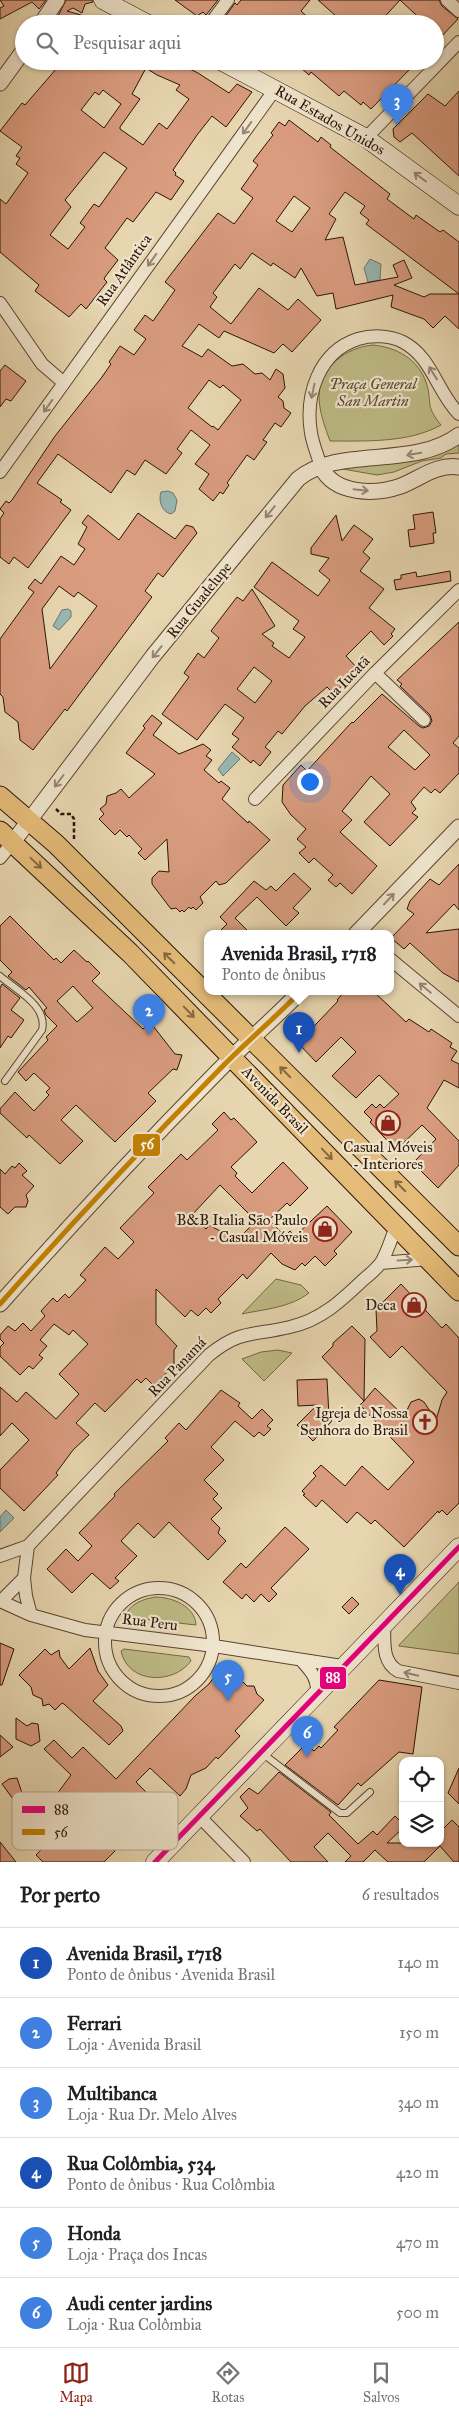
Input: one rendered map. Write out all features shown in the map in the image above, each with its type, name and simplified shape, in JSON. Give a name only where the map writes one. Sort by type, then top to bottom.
[{"type":"main road","points":[[103,0],[131,15]]},
{"type":"main road","name":"Rua Estados Unidos","points":[[239,70],[276,88],[366,138],[459,206]]},
{"type":"main road","name":"Avenida Brasil","points":[[0,796],[30,820],[204,992]]},
{"type":"main road","name":"Avenida Brasil","points":[[7,836],[130,952],[459,1290]]},
{"type":"main road","name":"Avenida Brasil","points":[[207,995],[459,1246]]},
{"type":"main road","points":[[396,1226],[418,1205]]},
{"type":"main road","points":[[178,1838],[459,1547]]},
{"type":"main road","points":[[155,1862],[166,1850]]},
{"type":"street","points":[[47,15],[57,0]]},
{"type":"street","points":[[217,15],[228,0]]},
{"type":"street","points":[[447,0],[459,11]]},
{"type":"street","points":[[444,57],[459,42]]},
{"type":"street","points":[[0,83],[15,62]]},
{"type":"street","points":[[366,138],[432,70]]},
{"type":"street","name":"Rua Atlântica","points":[[0,472],[276,88]]},
{"type":"street","points":[[0,303],[42,364],[64,383]]},
{"type":"street","points":[[459,414],[452,407],[424,359],[402,341],[384,337],[364,337],[347,342],[334,352],[320,370],[312,389],[311,433],[321,467],[334,482],[346,488],[364,492],[401,486],[438,468],[459,467]]},
{"type":"street","name":"Rua Guadelupe","points":[[0,858],[7,836],[30,820],[153,656],[289,488],[302,476],[321,467],[424,452],[442,446],[459,436]]},
{"type":"street","name":"Rua Iucatã","points":[[255,799],[375,672],[459,590]]},
{"type":"street","points":[[375,672],[424,720]]},
{"type":"street","points":[[362,930],[459,827]]},
{"type":"street","points":[[394,962],[459,1016]]},
{"type":"street","points":[[0,1304],[94,1198],[232,1056],[297,995]]},
{"type":"street","name":"Rua Panamá","points":[[0,1556],[28,1546],[209,1355],[220,1346],[238,1336],[290,1328],[326,1312],[382,1263],[396,1226]]},
{"type":"street","points":[[382,1263],[428,1258]]},
{"type":"street","points":[[28,1546],[24,1578],[31,1615]]},
{"type":"street","points":[[1,1601],[24,1578]]},
{"type":"street","points":[[149,1588],[166,1588],[182,1592],[202,1607],[210,1621],[214,1646],[209,1664],[192,1685],[176,1694],[157,1696],[131,1688],[117,1676],[108,1660],[105,1633],[110,1617],[126,1598],[149,1588]]},
{"type":"street","name":"Rua Peru","points":[[1,1601],[31,1615],[57,1623],[105,1633],[214,1646],[342,1666]]},
{"type":"street","points":[[384,1624],[385,1655],[391,1667],[398,1671],[459,1683]]},
{"type":"street","points":[[301,1660],[313,1673],[318,1683],[316,1694]]},
{"type":"street","points":[[199,1816],[244,1862]]},
{"type":"lane","points":[[0,976],[39,1009],[44,1023],[42,1030],[5,1082]]},
{"type":"lane","points":[[261,1752],[340,1813],[347,1813],[370,1792]]},
{"type":"path","points":[[44,801],[61,814],[71,814],[74,820],[74,846],[65,854]]},
{"type":"green space","name":"Praça General San Martin","points":[[373,345],[390,348],[405,356],[418,367],[426,382],[432,412],[441,425],[429,431],[401,438],[373,441],[330,441],[319,402],[320,386],[324,376],[336,360],[344,354]]},
{"type":"green space","points":[[459,443],[459,453],[446,454],[441,458],[422,461],[394,472],[377,475],[337,468],[436,454]]},
{"type":"green space","points":[[276,1279],[301,1285],[309,1293],[285,1305],[242,1314]]},
{"type":"green space","points":[[278,1350],[292,1353],[264,1381],[242,1359],[261,1352]]},
{"type":"green space","points":[[459,1582],[459,1654],[399,1646],[399,1645]]},
{"type":"green space","points":[[155,1597],[162,1597],[182,1604],[192,1613],[196,1625],[125,1617],[133,1605]]},
{"type":"green space","points":[[124,1649],[189,1657],[191,1661],[183,1669],[173,1674],[163,1677],[152,1677],[141,1675],[132,1670],[125,1662],[121,1651]]},
{"type":"water","points":[[370,259],[381,264],[380,280],[368,282],[364,268]]},
{"type":"water","points":[[168,491],[173,493],[177,500],[175,511],[171,514],[163,509],[160,502],[161,492]]},
{"type":"water","points":[[68,609],[71,611],[71,617],[59,630],[53,626],[62,610]]},
{"type":"water","points":[[232,752],[240,759],[223,776],[218,769]]},
{"type":"water","points":[[6,1510],[14,1518],[0,1532],[0,1517]]},
{"type":"building","points":[[0,0],[46,0],[39,9],[32,2],[0,19],[0,8],[4,6]]},
{"type":"building","points":[[66,0],[92,0],[93,2],[85,4],[82,13],[73,8],[67,11],[81,15],[58,15]]},
{"type":"building","points":[[175,0],[218,0],[206,15],[203,12],[196,15]]},
{"type":"building","points":[[241,0],[310,0],[301,11],[305,15],[226,15],[235,3],[237,5]]},
{"type":"building","points":[[318,0],[400,0],[386,15],[335,15]]},
{"type":"building","points":[[400,0],[439,0],[442,6],[458,19],[444,34],[444,15],[416,15]]},
{"type":"building","points":[[55,70],[145,70],[132,94],[140,99],[120,127],[120,129],[143,145],[159,123],[167,129],[189,99],[176,90],[180,85],[149,70],[192,70],[229,93],[237,84],[252,92],[226,127],[212,116],[197,135],[173,170],[176,173],[175,175],[184,181],[171,200],[156,192],[133,222],[127,218],[105,248],[118,260],[104,279],[107,282],[86,309],[81,304],[69,317],[35,291],[39,285],[0,252],[0,199],[6,204],[28,173],[16,164],[20,158],[16,156],[22,147],[0,131],[22,103],[25,105]],"holes":[[[103,90],[121,104],[104,128],[81,110],[95,92],[99,95]],[[104,152],[127,168],[99,207],[94,204],[80,223],[85,227],[68,249],[50,235],[71,207],[65,200]]]},
{"type":"building","points":[[303,70],[409,70],[371,109],[363,102],[361,105],[344,91],[339,96],[311,72],[309,75]]},
{"type":"building","points":[[459,91],[459,176],[412,133],[400,142],[394,137],[393,129],[428,94],[445,106]]},
{"type":"building","points":[[289,120],[318,142],[321,137],[331,145],[330,147],[390,194],[387,199],[414,219],[416,215],[440,232],[443,230],[459,242],[459,294],[459,329],[445,316],[433,328],[424,319],[391,307],[393,295],[336,309],[333,293],[317,296],[301,268],[295,278],[273,263],[271,266],[252,253],[240,269],[235,264],[213,293],[217,297],[210,307],[231,324],[259,288],[288,310],[298,299],[321,320],[292,352],[283,344],[274,353],[224,331],[219,338],[199,324],[182,346],[202,357],[208,349],[232,366],[243,364],[255,374],[262,373],[270,380],[276,369],[283,374],[285,388],[278,397],[283,401],[284,408],[291,413],[281,427],[275,423],[263,440],[267,442],[254,460],[247,455],[227,483],[229,485],[223,494],[220,492],[213,501],[199,489],[209,474],[195,464],[210,445],[191,430],[177,449],[182,453],[166,474],[145,460],[135,475],[127,470],[111,493],[58,454],[37,483],[62,500],[60,502],[71,510],[28,568],[14,557],[9,564],[0,557],[0,519],[4,513],[0,509],[6,501],[9,503],[12,500],[55,436],[102,377],[120,346],[134,355],[146,339],[134,330],[145,315],[153,321],[175,290],[165,282],[218,213],[234,224],[238,219],[253,198],[241,189],[258,165],[253,161],[273,135],[271,133],[279,122],[285,126]],"holes":[[[345,192],[365,206],[360,213],[369,220],[366,224],[459,294],[430,294],[424,297],[394,285],[412,278],[404,260],[393,265],[398,277],[355,285],[343,237],[325,240],[336,219],[329,214]],[[294,196],[310,208],[292,232],[276,221]],[[209,380],[220,388],[223,385],[241,400],[218,430],[188,408]]]},
{"type":"building","points":[[5,365],[26,381],[11,401],[6,399],[0,407],[0,371]]},
{"type":"building","points":[[433,512],[436,533],[433,533],[434,543],[410,547],[408,530],[415,529],[413,515]]},
{"type":"building","points":[[138,513],[175,539],[186,525],[193,527],[197,533],[163,577],[158,573],[145,591],[152,597],[67,711],[65,709],[33,750],[20,740],[18,722],[5,712],[3,697],[0,694],[0,639],[34,592],[28,588],[35,579],[41,584],[61,556],[74,565],[85,549],[78,544],[87,527],[82,523],[88,515],[119,540]],"holes":[[[59,586],[74,597],[78,592],[97,606],[50,669],[42,609]]]},
{"type":"building","points":[[336,515],[342,541],[354,525],[373,539],[363,552],[370,558],[360,571],[384,589],[369,608],[395,629],[391,634],[393,636],[384,645],[371,631],[346,656],[358,669],[334,694],[327,687],[305,706],[282,734],[278,731],[265,747],[271,752],[260,766],[253,760],[251,763],[232,747],[239,739],[232,734],[244,718],[225,704],[197,740],[162,714],[189,677],[184,673],[198,653],[204,658],[219,638],[211,631],[237,597],[243,601],[252,589],[275,626],[262,634],[274,643],[272,646],[289,658],[305,637],[293,629],[299,621],[254,587],[272,562],[318,596],[330,580],[319,571],[329,558],[311,554],[311,548]],"holes":[[[254,667],[272,681],[255,703],[237,689]]]},
{"type":"building","points":[[450,571],[451,581],[396,590],[394,580],[401,579],[401,575],[416,572],[417,577]]},
{"type":"building","points":[[459,622],[459,736],[453,743],[459,748],[459,773],[440,793],[435,789],[431,793],[424,787],[411,802],[416,809],[412,813],[418,817],[390,846],[364,822],[390,794],[371,776],[342,811],[352,820],[340,832],[377,866],[352,894],[340,883],[336,887],[328,880],[333,875],[314,858],[309,863],[299,853],[306,847],[297,839],[306,829],[291,815],[282,802],[283,785],[301,765],[307,771],[352,722],[382,694],[419,726],[423,728],[429,726],[432,721],[430,715],[400,686],[402,684],[397,680]],"holes":[[[404,730],[430,755],[415,770],[388,747]]]},
{"type":"building","points":[[152,715],[162,723],[153,735],[179,754],[203,744],[211,750],[206,756],[212,760],[204,770],[219,783],[221,781],[230,788],[222,799],[270,840],[226,883],[219,885],[216,881],[200,897],[203,903],[196,910],[193,907],[191,909],[189,907],[184,912],[182,910],[180,912],[176,908],[171,909],[152,884],[152,878],[159,871],[169,872],[167,839],[145,860],[138,853],[142,849],[129,835],[127,837],[120,830],[115,835],[99,819],[104,814],[100,809],[106,804],[107,796],[121,789],[129,798],[155,774],[126,753],[145,728],[143,726]]},
{"type":"building","points":[[459,864],[459,910],[454,904],[426,933],[459,929],[459,982],[443,973],[410,943],[404,949],[394,941],[394,935],[414,914],[407,909],[410,901],[430,879],[439,885]]},
{"type":"building","points":[[294,873],[311,889],[293,908],[299,913],[286,926],[257,897],[235,918],[247,930],[221,930],[227,924],[220,917],[254,881],[266,890],[271,886],[276,891]]},
{"type":"building","points":[[10,916],[54,960],[56,958],[61,963],[74,950],[100,973],[92,981],[143,1029],[150,1022],[175,1054],[182,1055],[177,1070],[173,1069],[148,1093],[156,1101],[115,1142],[76,1105],[61,1120],[83,1141],[60,1164],[29,1135],[27,1138],[0,1113],[0,1109],[15,1092],[34,1111],[49,1095],[46,1092],[50,1088],[34,1073],[26,1081],[18,1072],[48,1040],[46,1037],[57,1026],[46,1015],[44,1010],[47,1008],[29,987],[26,990],[8,976],[12,972],[0,960],[0,926]],"holes":[[[73,986],[93,1008],[77,1022],[57,1001]]]},
{"type":"building","points":[[2,984],[20,998],[11,1010],[24,1020],[11,1038],[8,1036],[0,1048],[0,988]]},
{"type":"building","points":[[341,995],[377,995],[406,1022],[409,1019],[429,1032],[431,1029],[452,1043],[450,1047],[457,1051],[451,1060],[459,1064],[459,1088],[444,1080],[427,1108],[459,1141],[459,1165],[438,1188],[413,1163],[436,1139],[422,1125],[396,1150],[370,1122],[372,1120],[364,1112],[372,1104],[376,1108],[380,1104],[384,1108],[399,1094],[379,1075],[356,1098],[332,1076],[356,1052],[341,1037],[316,1062],[298,1043]]},
{"type":"building","points":[[224,1112],[231,1120],[234,1118],[257,1142],[231,1167],[237,1173],[235,1176],[252,1193],[283,1162],[308,1188],[290,1206],[287,1203],[269,1220],[285,1236],[290,1231],[295,1236],[327,1206],[352,1232],[334,1251],[337,1254],[325,1266],[315,1256],[305,1266],[302,1263],[295,1270],[282,1264],[271,1253],[247,1279],[243,1274],[218,1299],[221,1303],[211,1313],[206,1308],[198,1316],[191,1310],[185,1317],[156,1289],[156,1324],[177,1346],[174,1350],[174,1365],[154,1386],[146,1378],[141,1383],[137,1379],[105,1412],[95,1403],[76,1423],[89,1435],[73,1450],[56,1473],[58,1475],[24,1511],[0,1488],[0,1470],[29,1440],[12,1423],[0,1436],[0,1387],[17,1402],[26,1392],[56,1419],[79,1394],[59,1374],[88,1344],[73,1330],[69,1335],[54,1324],[40,1340],[47,1346],[39,1355],[43,1358],[33,1369],[29,1366],[20,1375],[0,1356],[0,1347],[4,1343],[0,1339],[0,1335],[8,1326],[15,1331],[23,1323],[31,1331],[45,1316],[41,1311],[53,1298],[57,1302],[65,1294],[69,1298],[86,1280],[80,1275],[105,1247],[118,1259],[134,1242],[120,1228],[154,1193],[148,1187],[181,1154],[187,1160],[218,1130],[212,1124]],"holes":[[[220,1185],[256,1221],[237,1240],[209,1225],[206,1229],[191,1216]]]},
{"type":"building","points":[[19,1163],[27,1171],[22,1175],[34,1186],[26,1195],[28,1201],[26,1207],[15,1207],[8,1214],[0,1207],[0,1169],[5,1174],[12,1166],[15,1168]]},
{"type":"building","points":[[401,1284],[442,1328],[446,1324],[459,1338],[459,1503],[447,1515],[442,1510],[439,1513],[438,1511],[404,1547],[375,1520],[371,1524],[357,1512],[347,1523],[322,1500],[316,1507],[303,1495],[305,1494],[302,1491],[316,1476],[313,1473],[321,1465],[345,1486],[362,1466],[388,1490],[414,1462],[360,1405],[375,1388],[404,1416],[411,1402],[419,1399],[424,1402],[436,1420],[442,1400],[447,1392],[402,1346],[390,1358],[370,1337],[377,1331],[376,1309]]},
{"type":"building","points":[[352,1326],[365,1339],[364,1401],[322,1357],[333,1346],[333,1343]]},
{"type":"building","points":[[327,1379],[329,1416],[332,1419],[313,1441],[297,1425],[317,1405],[298,1406],[297,1380]]},
{"type":"building","points":[[221,1390],[240,1403],[238,1406],[252,1419],[262,1409],[273,1420],[267,1426],[271,1429],[264,1436],[259,1432],[254,1437],[235,1421],[211,1447],[224,1460],[204,1480],[218,1494],[213,1499],[222,1508],[211,1519],[220,1528],[218,1533],[226,1541],[208,1560],[169,1522],[154,1538],[138,1523],[121,1541],[137,1556],[115,1578],[119,1581],[110,1589],[92,1573],[72,1593],[47,1569],[66,1549],[78,1561],[92,1546],[79,1533],[115,1496],[114,1494],[168,1441],[165,1438],[179,1423],[186,1430]]},
{"type":"building","points":[[285,1527],[309,1549],[271,1588],[277,1594],[269,1602],[261,1594],[254,1602],[246,1594],[242,1599],[223,1582],[241,1563],[246,1568]]},
{"type":"building","points":[[352,1597],[359,1604],[349,1614],[342,1607]]},
{"type":"building","points":[[0,1643],[14,1649],[2,1685],[0,1685]]},
{"type":"building","points":[[90,1648],[98,1671],[108,1685],[93,1701],[121,1726],[123,1731],[109,1745],[64,1704],[62,1703],[55,1710],[49,1704],[43,1706],[42,1699],[33,1695],[31,1687],[19,1675],[45,1649],[51,1655],[59,1650],[60,1657],[69,1669]]},
{"type":"building","points":[[222,1666],[239,1682],[241,1680],[247,1686],[254,1686],[257,1694],[264,1700],[235,1731],[240,1736],[218,1759],[216,1757],[206,1768],[191,1775],[186,1789],[180,1796],[178,1792],[150,1768],[136,1782],[146,1792],[58,1792],[71,1775],[44,1749],[54,1740],[72,1758],[83,1747],[116,1779],[195,1696],[209,1684]]},
{"type":"building","points":[[379,1680],[422,1687],[413,1754],[399,1752],[361,1786],[358,1783],[338,1805],[285,1765],[306,1744],[314,1751],[319,1746],[321,1748],[338,1730],[334,1727]]},
{"type":"building","points":[[16,1718],[27,1726],[32,1723],[38,1724],[40,1741],[31,1746],[16,1739]]},
{"type":"building","points":[[0,1735],[13,1747],[0,1757]]},
{"type":"building","points":[[459,1768],[459,1804],[448,1793]]},
{"type":"building","points":[[279,1772],[331,1812],[329,1815],[358,1844],[373,1831],[377,1835],[395,1816],[399,1820],[399,1832],[387,1843],[399,1843],[399,1847],[439,1847],[424,1862],[388,1862],[375,1850],[363,1862],[345,1862],[351,1856],[328,1833],[314,1847],[328,1862],[291,1862],[260,1829],[257,1831],[240,1816],[248,1808],[240,1797],[249,1788],[258,1794]]},
{"type":"building","points":[[17,1778],[22,1792],[12,1792],[12,1798],[2,1784],[9,1779]]},
{"type":"building","points":[[452,1820],[459,1827],[459,1862],[454,1862],[441,1847],[444,1847],[444,1828]]},
{"type":"building","points":[[0,1842],[16,1862],[0,1862]]},
{"type":"building","points":[[41,1850],[115,1851],[104,1862],[43,1862],[36,1855]]},
{"type":"transit line","name":"56","points":[[0,1304],[162,1128],[297,995]]},
{"type":"transit line","name":"88","points":[[178,1838],[459,1547]]},
{"type":"transit line","name":"88","points":[[155,1862],[167,1850]]},
{"type":"place","name":"Multibanca","points":[[397,125]]},
{"type":"place","name":"Ferrari","points":[[149,1035]]},
{"type":"place","name":"Avenida Brasil, 1718","points":[[299,1053]]},
{"type":"place","name":"Casual Móveis - Interiores","points":[[388,1123]]},
{"type":"place","name":"B&B Italia São Paulo - Casual Móveis","points":[[325,1229]]},
{"type":"place","name":"Deca","points":[[414,1305]]},
{"type":"place","name":"Igreja de Nossa Senhora do Brasil","points":[[425,1422]]},
{"type":"place","name":"Rua Colômbia, 534","points":[[400,1595]]},
{"type":"place","name":"Honda","points":[[228,1701]]},
{"type":"place","name":"Audi center jardins","points":[[307,1757]]}]
